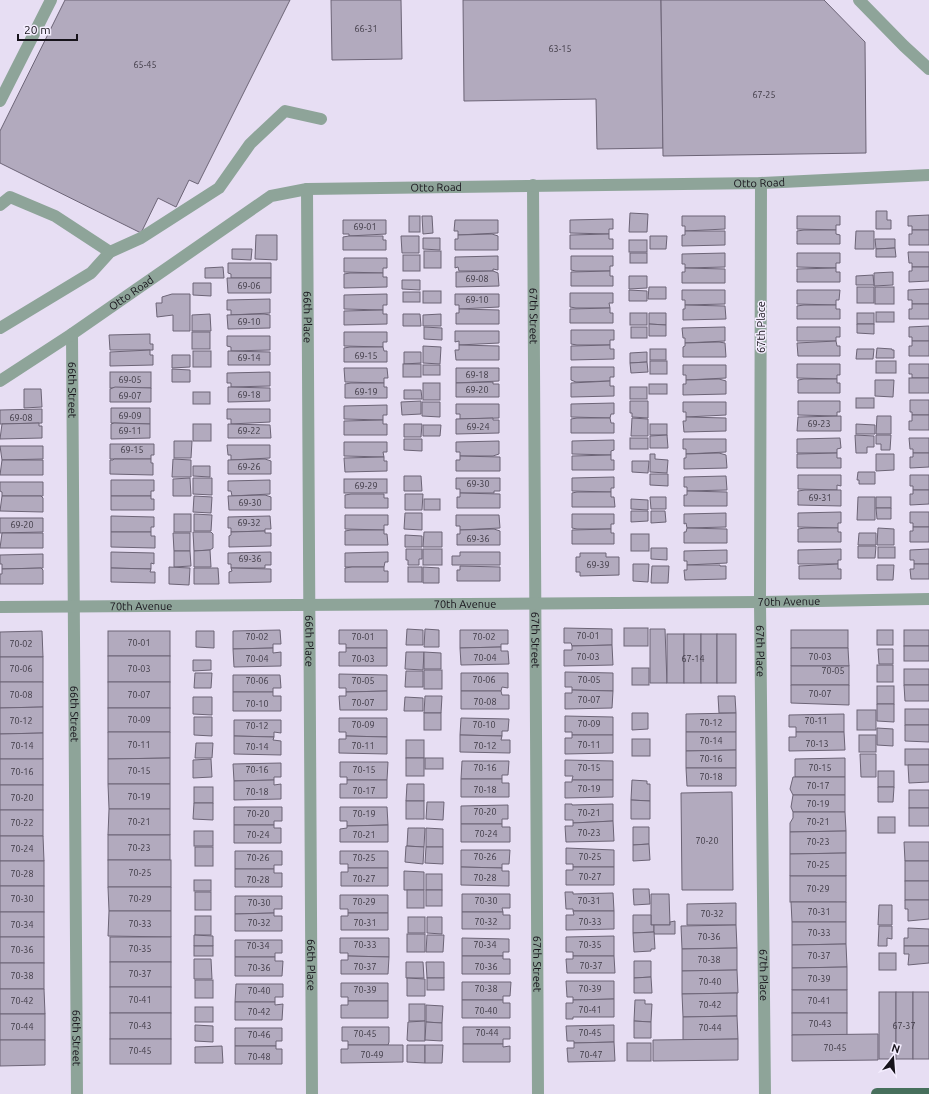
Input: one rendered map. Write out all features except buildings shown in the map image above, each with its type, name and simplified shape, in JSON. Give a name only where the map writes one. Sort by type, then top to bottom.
[{"type":"main road","points":[[877,1094],[929,1094]]},
{"type":"street","points":[[0,101],[51,0]]},
{"type":"street","points":[[859,0],[929,69]]},
{"type":"street","points":[[0,328],[91,274],[110,252],[141,238],[219,188],[250,144],[285,111],[321,119]]},
{"type":"street","name":"Otto Road","points":[[0,381],[72,334],[271,196],[307,189],[761,183],[929,175]]},
{"type":"street","name":"67th Place","points":[[761,183],[760,602],[765,1094]]},
{"type":"street","name":"67th Street","points":[[533,185],[537,602],[538,1094]]},
{"type":"street","name":"66th Place","points":[[307,189],[312,1094]]},
{"type":"street","points":[[0,205],[10,197],[55,216],[110,252]]},
{"type":"street","name":"66th Street","points":[[72,334],[77,1094]]},
{"type":"street","name":"70th Avenue","points":[[0,607],[74,608],[310,604],[760,602],[929,599]]}]
